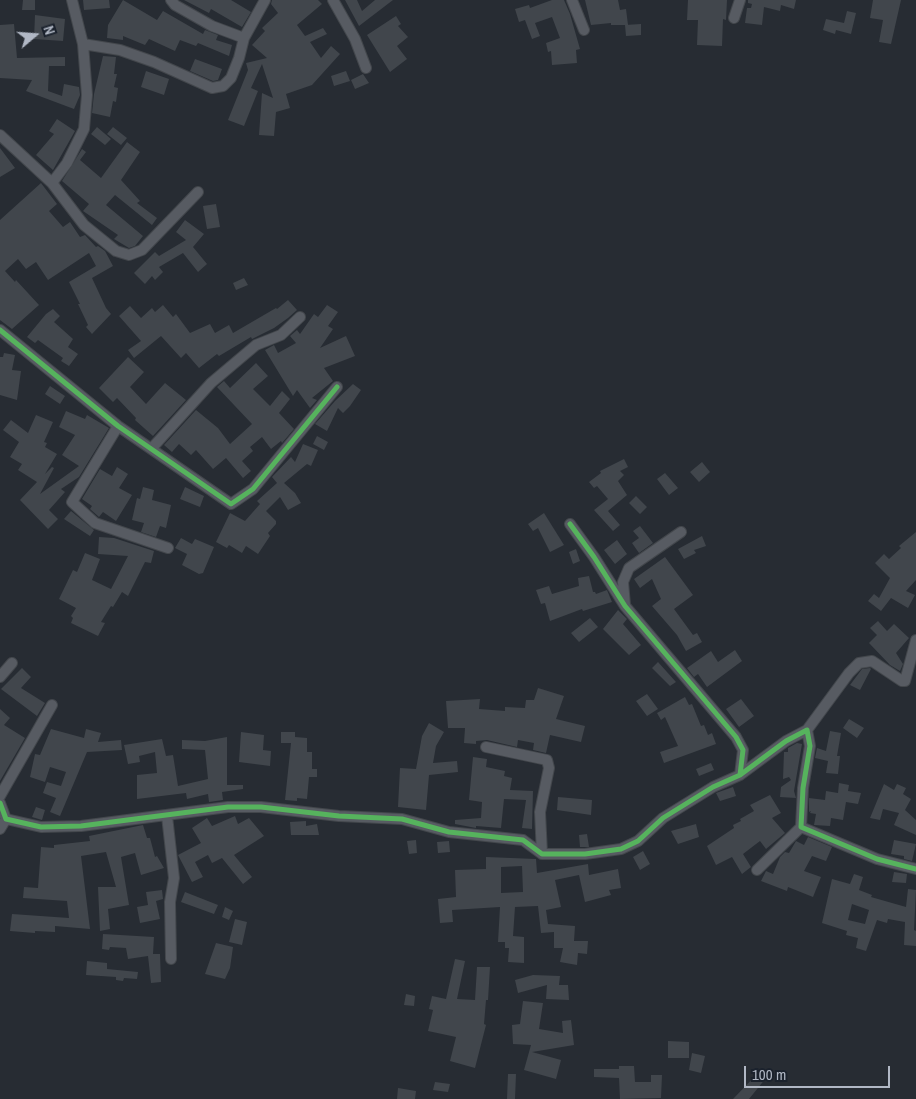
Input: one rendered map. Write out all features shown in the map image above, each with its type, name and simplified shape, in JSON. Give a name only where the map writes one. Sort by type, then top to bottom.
[{"type":"street","points":[[52,183],[67,163],[84,129],[88,95],[83,44],[72,0]]},
{"type":"street","points":[[171,0],[175,5],[212,26],[244,38]]},
{"type":"street","points":[[83,44],[120,50],[154,62],[212,88],[224,86],[231,78],[240,58],[244,38],[265,0]]},
{"type":"street","points":[[333,0],[355,39],[366,68]]},
{"type":"street","points":[[572,0],[584,30]]},
{"type":"street","points":[[734,18],[740,0]]},
{"type":"street","points":[[0,135],[52,183],[84,225],[116,251],[129,255],[142,250],[198,192]]},
{"type":"street","points":[[152,448],[211,383],[256,345],[281,335],[300,317]]},
{"type":"street","points":[[0,330],[118,426],[231,504],[253,489],[337,388]]},
{"type":"street","points":[[118,426],[72,502],[95,523],[168,548]]},
{"type":"street","points":[[570,524],[594,557],[625,606],[736,737],[743,750],[740,775]]},
{"type":"street","points":[[625,606],[624,582],[629,568],[681,532]]},
{"type":"street","points":[[6,819],[41,827],[82,826],[228,807],[261,807],[339,816],[402,820],[449,832],[523,840],[542,854],[585,854],[622,849],[638,841],[663,818],[698,796],[740,775],[786,741],[807,730],[849,673],[859,663],[872,661],[902,681],[905,681],[916,640]]},
{"type":"street","points":[[0,677],[12,662]]},
{"type":"street","points":[[0,796],[52,705]]},
{"type":"street","points":[[757,870],[801,826],[803,788],[810,746],[810,734],[807,730]]},
{"type":"street","points":[[486,746],[547,760],[548,768],[540,812],[542,854]]},
{"type":"street","points":[[0,803],[6,819],[0,830]]},
{"type":"street","points":[[167,816],[174,878],[170,902],[171,960]]},
{"type":"street","points":[[801,826],[877,859],[916,869]]},
{"type":"building","points":[[23,0],[35,0],[35,10],[22,10]]},
{"type":"building","points":[[83,0],[109,0],[110,8],[84,10]]},
{"type":"building","points":[[123,0],[157,20],[163,11],[203,34],[205,30],[218,35],[216,40],[232,45],[229,56],[198,43],[196,46],[180,40],[175,51],[149,39],[145,45],[123,36],[123,40],[107,38],[108,25]]},
{"type":"building","points":[[184,0],[231,0],[251,12],[242,27],[211,9],[209,13]]},
{"type":"building","points":[[272,0],[318,0],[322,4],[297,25],[305,36],[323,28],[327,34],[310,42],[321,58],[331,46],[340,54],[312,85],[286,94],[290,108],[276,112],[274,136],[259,135],[262,93],[273,98],[262,64],[251,88],[258,91],[244,126],[228,120],[248,70],[246,63],[267,58],[252,45],[265,31],[262,28],[278,13],[271,4]]},
{"type":"building","points":[[345,0],[357,0],[362,11],[375,0],[393,0],[359,26]]},
{"type":"building","points":[[552,0],[564,0],[570,14],[580,49],[576,50],[577,63],[552,65],[551,51],[548,52],[546,43],[560,38],[552,17],[535,23],[540,36],[532,39],[525,20],[519,22],[515,9],[529,5],[530,8]]},
{"type":"building","points":[[585,0],[618,0],[620,10],[626,9],[628,25],[611,25],[611,23],[591,25]]},
{"type":"building","points":[[688,0],[727,0],[726,20],[723,19],[722,46],[697,45],[698,20],[687,20]]},
{"type":"building","points":[[748,0],[796,0],[794,9],[781,5],[780,11],[764,7],[762,25],[745,23],[747,8],[751,8],[752,4],[748,3]]},
{"type":"building","points":[[873,0],[901,0],[891,44],[879,42],[883,20],[870,18]]},
{"type":"building","points":[[847,11],[856,13],[851,34],[836,30],[835,34],[823,30],[826,19],[844,23]]},
{"type":"building","points":[[35,15],[65,19],[63,41],[34,39]]},
{"type":"building","points":[[396,16],[401,24],[398,26],[408,37],[397,46],[407,59],[390,72],[367,35]]},
{"type":"building","points":[[14,24],[17,58],[65,57],[65,66],[49,66],[48,91],[62,96],[64,84],[79,87],[80,95],[74,109],[26,91],[32,80],[0,78],[0,25]]},
{"type":"building","points":[[641,24],[641,35],[626,36],[625,25]]},
{"type":"building","points":[[103,56],[116,57],[114,74],[117,74],[114,87],[118,88],[116,102],[113,101],[110,117],[92,113],[94,94]]},
{"type":"building","points":[[195,59],[222,69],[218,80],[213,81],[190,71]]},
{"type":"building","points":[[146,71],[169,79],[164,95],[141,87]]},
{"type":"building","points":[[346,71],[350,81],[334,86],[331,76]]},
{"type":"building","points":[[363,74],[369,83],[355,89],[351,80]]},
{"type":"building","points":[[57,119],[75,131],[53,170],[36,155],[54,134],[49,131]]},
{"type":"building","points":[[97,127],[111,139],[105,145],[91,134]]},
{"type":"building","points":[[113,127],[127,138],[121,145],[107,134]]},
{"type":"building","points":[[127,142],[140,152],[121,180],[140,201],[137,203],[157,218],[152,225],[115,195],[106,205],[143,236],[135,246],[129,248],[114,239],[118,235],[83,211],[89,204],[62,181],[82,149],[86,152],[80,160],[101,178]]},
{"type":"building","points":[[0,148],[15,168],[0,177]]},
{"type":"building","points":[[41,183],[57,204],[49,211],[63,227],[70,222],[80,237],[85,235],[96,247],[98,246],[105,251],[113,266],[92,278],[106,308],[111,314],[92,334],[86,327],[88,325],[69,282],[96,266],[89,253],[48,280],[36,262],[26,269],[18,259],[5,271],[39,305],[12,329],[0,320],[0,220]]},
{"type":"building","points":[[216,204],[220,227],[207,229],[203,206]]},
{"type":"building","points":[[185,220],[204,234],[193,247],[207,264],[198,272],[183,253],[159,267],[163,272],[155,280],[152,276],[145,284],[134,273],[155,252],[159,256],[186,240],[176,232]]},
{"type":"building","points":[[244,278],[248,285],[236,290],[233,283]]},
{"type":"building","points":[[288,300],[297,310],[288,318],[274,328],[252,339],[251,337],[219,356],[217,354],[199,368],[186,353],[181,358],[161,336],[134,358],[128,350],[141,341],[119,316],[130,306],[141,318],[152,308],[155,312],[163,305],[173,317],[176,314],[190,333],[210,324],[215,333],[229,325],[233,333],[277,309]]},
{"type":"building","points":[[327,305],[338,312],[328,326],[333,329],[320,348],[346,336],[355,356],[324,368],[333,381],[312,398],[317,400],[310,408],[297,390],[293,396],[265,350],[274,345],[278,353],[296,343],[290,336],[297,330],[300,334],[314,314],[318,317]]},
{"type":"building","points":[[53,309],[60,316],[54,322],[73,339],[68,347],[78,354],[69,366],[61,361],[63,358],[38,340],[35,343],[27,337],[46,314]]},
{"type":"building","points":[[4,353],[15,355],[12,370],[21,371],[17,400],[0,395],[0,357],[3,357]]},
{"type":"building","points":[[128,357],[144,372],[130,387],[146,404],[165,383],[186,400],[153,436],[135,420],[136,418],[117,398],[113,402],[99,388]]},
{"type":"building","points":[[256,363],[268,376],[253,389],[270,406],[282,391],[290,399],[279,413],[294,429],[282,443],[281,441],[271,449],[262,437],[250,447],[253,451],[242,461],[251,471],[243,478],[226,458],[213,469],[196,450],[191,455],[179,444],[172,452],[164,445],[196,410],[218,428],[230,444],[252,424],[217,387],[224,381],[230,388]]},
{"type":"building","points":[[353,384],[361,390],[343,413],[338,408],[327,431],[315,424],[335,401]]},
{"type":"building","points":[[50,386],[65,396],[60,404],[45,394]]},
{"type":"building","points":[[66,411],[85,419],[87,415],[109,428],[79,477],[61,489],[65,492],[49,510],[58,519],[48,529],[20,500],[37,482],[18,470],[22,464],[10,457],[19,442],[3,430],[11,420],[28,433],[36,415],[53,422],[44,442],[47,443],[45,447],[57,454],[45,474],[52,467],[54,468],[40,494],[79,466],[62,455],[75,435],[59,427]]},
{"type":"building","points":[[317,436],[328,442],[324,450],[313,444]]},
{"type":"building","points":[[303,444],[318,450],[311,466],[307,464],[284,483],[295,493],[301,503],[288,510],[280,497],[266,511],[276,521],[276,524],[268,533],[270,536],[258,554],[246,546],[242,553],[229,545],[227,548],[216,542],[230,513],[245,521],[260,504],[257,501],[277,483],[272,477],[291,457],[295,462]]},
{"type":"building","points":[[624,459],[628,467],[620,471],[624,475],[618,481],[627,495],[608,511],[620,525],[613,531],[594,510],[608,499],[597,486],[594,488],[589,482],[601,473],[600,471]]},
{"type":"building","points":[[702,462],[710,472],[699,482],[690,472]]},
{"type":"building","points":[[117,467],[128,474],[119,488],[132,495],[116,521],[103,512],[99,517],[90,509],[92,506],[82,499],[100,469],[112,476]]},
{"type":"building","points":[[665,473],[678,488],[669,495],[657,479]]},
{"type":"building","points":[[143,487],[154,490],[152,500],[171,505],[166,528],[160,526],[156,537],[141,532],[144,523],[132,520],[137,498],[140,499]]},
{"type":"building","points":[[185,487],[204,496],[200,507],[180,499]]},
{"type":"building","points":[[636,496],[647,507],[640,514],[629,503]]},
{"type":"building","points":[[71,511],[94,530],[90,536],[64,519]]},
{"type":"building","points":[[544,513],[564,545],[550,552],[538,528],[533,531],[528,524]]},
{"type":"building","points":[[640,526],[653,543],[639,553],[632,543],[639,538],[633,531]]},
{"type":"building","points":[[916,532],[916,580],[906,591],[915,595],[908,608],[891,598],[881,611],[868,601],[874,594],[879,598],[890,578],[875,563],[884,554],[889,559],[901,548],[899,546]]},
{"type":"building","points":[[702,536],[706,546],[694,550],[696,553],[684,559],[678,549]]},
{"type":"building","points":[[99,537],[114,538],[154,551],[151,563],[145,562],[128,596],[122,592],[113,607],[111,606],[101,622],[105,623],[98,636],[71,623],[73,618],[71,616],[76,608],[59,599],[73,570],[77,572],[85,553],[100,559],[92,580],[111,589],[128,556],[98,554]]},
{"type":"building","points":[[181,538],[192,544],[195,539],[214,547],[203,573],[199,574],[182,565],[187,554],[175,548]]},
{"type":"building","points":[[617,540],[627,554],[615,564],[604,550]]},
{"type":"building","points":[[576,549],[580,561],[573,564],[569,552]]},
{"type":"building","points":[[665,557],[693,595],[674,609],[693,635],[697,633],[702,642],[686,651],[677,635],[652,606],[661,599],[652,579],[640,588],[634,579]]},
{"type":"building","points":[[589,576],[593,592],[596,594],[607,590],[612,602],[583,611],[582,609],[550,621],[545,603],[541,604],[536,590],[549,586],[552,594],[579,586],[578,578]]},
{"type":"building","points":[[618,610],[627,619],[623,624],[641,645],[629,655],[603,629]]},
{"type":"building","points":[[590,618],[598,627],[579,642],[571,633]]},
{"type":"building","points":[[878,621],[887,631],[894,624],[909,638],[896,653],[903,664],[900,671],[890,665],[869,643],[877,635],[870,628]]},
{"type":"building","points":[[735,650],[742,661],[707,687],[698,674],[694,677],[687,668],[711,651],[718,662]]},
{"type":"building","points":[[658,662],[676,682],[670,686],[652,668]]},
{"type":"building","points":[[22,668],[31,677],[21,688],[45,703],[37,716],[1,689]]},
{"type":"building","points":[[870,668],[860,690],[850,685],[862,669]]},
{"type":"building","points":[[538,688],[564,696],[556,719],[585,726],[581,742],[550,735],[546,753],[533,750],[534,743],[518,740],[517,747],[487,740],[476,741],[476,744],[464,743],[465,728],[448,728],[446,701],[480,699],[479,709],[505,711],[505,707],[525,708],[526,700],[534,700]]},
{"type":"building","points":[[647,694],[658,709],[647,716],[636,701]]},
{"type":"building","points":[[685,697],[689,705],[692,704],[701,726],[704,725],[708,735],[712,733],[716,744],[664,763],[660,752],[678,746],[665,717],[661,720],[657,713]]},
{"type":"building","points":[[741,699],[754,716],[739,727],[726,709]]},
{"type":"building","points":[[0,709],[10,718],[4,725],[25,738],[0,781]]},
{"type":"building","points":[[849,719],[864,728],[857,738],[843,728]]},
{"type":"building","points":[[429,723],[444,732],[436,746],[433,763],[457,761],[458,772],[429,775],[426,810],[398,807],[400,768],[416,769],[422,736]]},
{"type":"building","points":[[51,729],[84,738],[86,729],[101,733],[98,742],[121,740],[122,750],[87,752],[60,816],[50,812],[56,798],[43,793],[47,782],[61,786],[66,772],[50,767],[45,782],[30,777],[35,754],[40,755]]},
{"type":"building","points":[[830,731],[841,733],[837,756],[840,756],[838,774],[826,773],[828,761],[815,758],[817,748],[826,751]]},
{"type":"building","points":[[241,732],[264,735],[263,750],[271,751],[270,766],[239,762]]},
{"type":"building","points":[[281,732],[295,732],[295,737],[307,738],[307,752],[312,752],[312,769],[317,769],[317,777],[309,777],[307,799],[297,798],[297,801],[285,800],[291,743],[281,743]]},
{"type":"building","points":[[227,737],[227,785],[243,785],[243,789],[222,792],[223,800],[209,802],[208,794],[187,799],[186,793],[137,799],[137,775],[157,773],[155,752],[139,756],[140,762],[128,764],[124,745],[162,739],[166,756],[173,755],[178,786],[208,779],[205,750],[182,749],[182,740],[205,741]]},
{"type":"building","points":[[797,743],[802,744],[794,791],[796,798],[780,797],[781,787],[791,780],[789,777],[783,779],[784,752],[788,752],[788,748]]},
{"type":"building","points":[[473,757],[487,759],[486,767],[505,771],[504,776],[512,778],[510,790],[533,791],[532,829],[522,828],[526,800],[504,799],[501,828],[476,826],[476,828],[455,824],[455,820],[481,818],[482,802],[469,800]]},
{"type":"building","points":[[711,763],[714,770],[699,776],[696,769]]},
{"type":"building","points":[[839,783],[849,785],[848,791],[861,793],[858,804],[846,802],[843,820],[831,818],[830,826],[814,825],[816,814],[810,813],[811,811],[809,812],[809,798],[825,800],[826,791],[838,793]]},
{"type":"building","points":[[884,784],[894,790],[897,784],[906,788],[903,794],[911,799],[905,810],[916,820],[916,835],[894,825],[899,813],[883,809],[880,820],[870,818]]},
{"type":"building","points":[[733,787],[736,796],[720,801],[716,793]]},
{"type":"building","points":[[770,795],[781,813],[772,818],[785,833],[766,849],[760,841],[743,854],[751,867],[742,874],[732,857],[716,865],[707,846],[734,828],[733,825],[741,821],[740,819],[754,811],[750,805]]},
{"type":"building","points":[[558,797],[592,800],[591,815],[557,810]]},
{"type":"building","points":[[36,807],[45,810],[42,820],[32,817]]},
{"type":"building","points":[[235,816],[238,824],[249,818],[264,836],[234,855],[252,877],[243,884],[222,858],[212,863],[208,855],[195,862],[203,877],[192,882],[178,855],[201,843],[192,828],[207,818],[212,826]]},
{"type":"building","points":[[306,821],[306,826],[317,824],[319,835],[291,835],[290,822]]},
{"type":"building","points":[[696,824],[699,837],[678,844],[671,831]]},
{"type":"building","points":[[143,825],[147,838],[150,838],[155,857],[157,856],[164,868],[141,875],[135,853],[121,857],[129,905],[108,909],[110,929],[100,931],[98,887],[116,887],[106,852],[81,856],[90,929],[55,926],[55,932],[10,931],[12,914],[69,918],[67,901],[23,898],[24,887],[38,888],[41,847],[54,848],[54,845],[90,841],[89,836]]},
{"type":"building","points":[[587,834],[589,847],[580,847],[579,835]]},
{"type":"building","points":[[808,837],[832,847],[826,861],[812,856],[804,871],[821,877],[813,897],[788,887],[787,891],[761,881],[766,871],[773,874],[780,857],[785,852],[789,853],[796,841],[804,845]]},
{"type":"building","points":[[416,840],[417,853],[409,854],[407,841]]},
{"type":"building","points":[[894,840],[916,844],[912,861],[904,859],[904,856],[891,854]]},
{"type":"building","points":[[449,841],[450,852],[438,853],[437,842]]},
{"type":"building","points":[[643,851],[650,864],[640,870],[633,857]]},
{"type":"building","points":[[486,857],[536,859],[537,873],[588,864],[589,875],[618,869],[621,888],[609,890],[611,895],[585,902],[579,875],[555,880],[561,907],[546,910],[548,924],[575,926],[574,941],[588,941],[587,954],[578,953],[577,965],[560,962],[563,948],[554,948],[554,932],[541,933],[538,906],[515,907],[513,936],[524,937],[524,963],[508,962],[509,948],[505,948],[505,942],[498,942],[500,907],[452,910],[453,922],[440,923],[438,899],[456,897],[455,870],[486,869]],"holes":[[[522,866],[523,892],[501,893],[501,867]]]},
{"type":"building","points":[[894,872],[907,874],[906,883],[892,882]]},
{"type":"building","points":[[854,874],[863,877],[859,890],[872,895],[871,897],[906,907],[908,889],[916,890],[914,930],[916,931],[916,946],[904,945],[905,922],[888,919],[887,923],[877,920],[866,951],[856,948],[858,938],[846,935],[847,931],[822,923],[832,879],[850,884]],"holes":[[[852,904],[869,910],[865,924],[848,920]]]},
{"type":"building","points":[[162,890],[163,899],[156,901],[160,919],[140,923],[137,907],[148,905],[146,892]]},
{"type":"building","points":[[185,892],[218,905],[214,914],[181,902]]},
{"type":"building","points":[[225,907],[233,911],[229,920],[222,917]]},
{"type":"building","points":[[235,919],[247,922],[242,945],[229,942]]},
{"type":"building","points":[[103,934],[154,937],[153,954],[160,954],[161,982],[151,983],[148,956],[128,959],[126,948],[110,947],[109,950],[102,949]]},
{"type":"building","points":[[216,943],[233,947],[230,968],[225,979],[205,974]]},
{"type":"building","points":[[455,959],[465,961],[457,999],[475,1000],[477,967],[490,967],[484,1024],[486,1025],[475,1068],[450,1061],[456,1037],[428,1031],[433,1010],[429,1009],[432,996],[446,999]]},
{"type":"building","points":[[87,961],[107,963],[107,969],[138,972],[137,979],[124,978],[123,981],[116,980],[116,977],[86,975]]},
{"type":"building","points":[[533,975],[560,976],[559,985],[568,985],[569,1000],[546,999],[547,985],[518,993],[515,980]]},
{"type":"building","points":[[406,994],[415,996],[414,1006],[404,1005]]},
{"type":"building","points":[[523,1001],[543,1003],[539,1029],[563,1033],[562,1021],[571,1020],[574,1045],[532,1052],[561,1060],[556,1079],[524,1070],[531,1045],[513,1044],[512,1025],[520,1024]]},
{"type":"building","points":[[668,1041],[689,1042],[689,1058],[668,1058]]},
{"type":"building","points":[[692,1053],[705,1056],[701,1073],[689,1070]]},
{"type":"building","points":[[619,1066],[634,1066],[635,1082],[651,1082],[651,1075],[662,1075],[661,1098],[620,1099],[619,1078],[594,1077],[594,1069],[619,1069]]},
{"type":"building","points":[[759,1072],[766,1078],[749,1099],[733,1099]]},
{"type":"building","points":[[508,1074],[516,1074],[515,1099],[507,1099]]},
{"type":"building","points":[[435,1082],[450,1084],[448,1092],[433,1090]]},
{"type":"building","points":[[398,1088],[416,1091],[415,1099],[397,1099]]},
{"type":"cycle path","points":[[0,330],[118,426],[231,504],[253,489],[337,387]]},
{"type":"cycle path","points":[[570,524],[594,557],[625,606],[736,737],[743,750],[740,775]]},
{"type":"cycle path","points":[[0,803],[6,819],[41,827],[81,826],[228,807],[261,807],[339,816],[402,819],[449,832],[523,840],[542,854],[585,854],[621,849],[638,841],[663,818],[713,787],[740,775],[786,741],[807,730],[810,746],[803,788],[801,827],[877,859],[916,869]]}]
